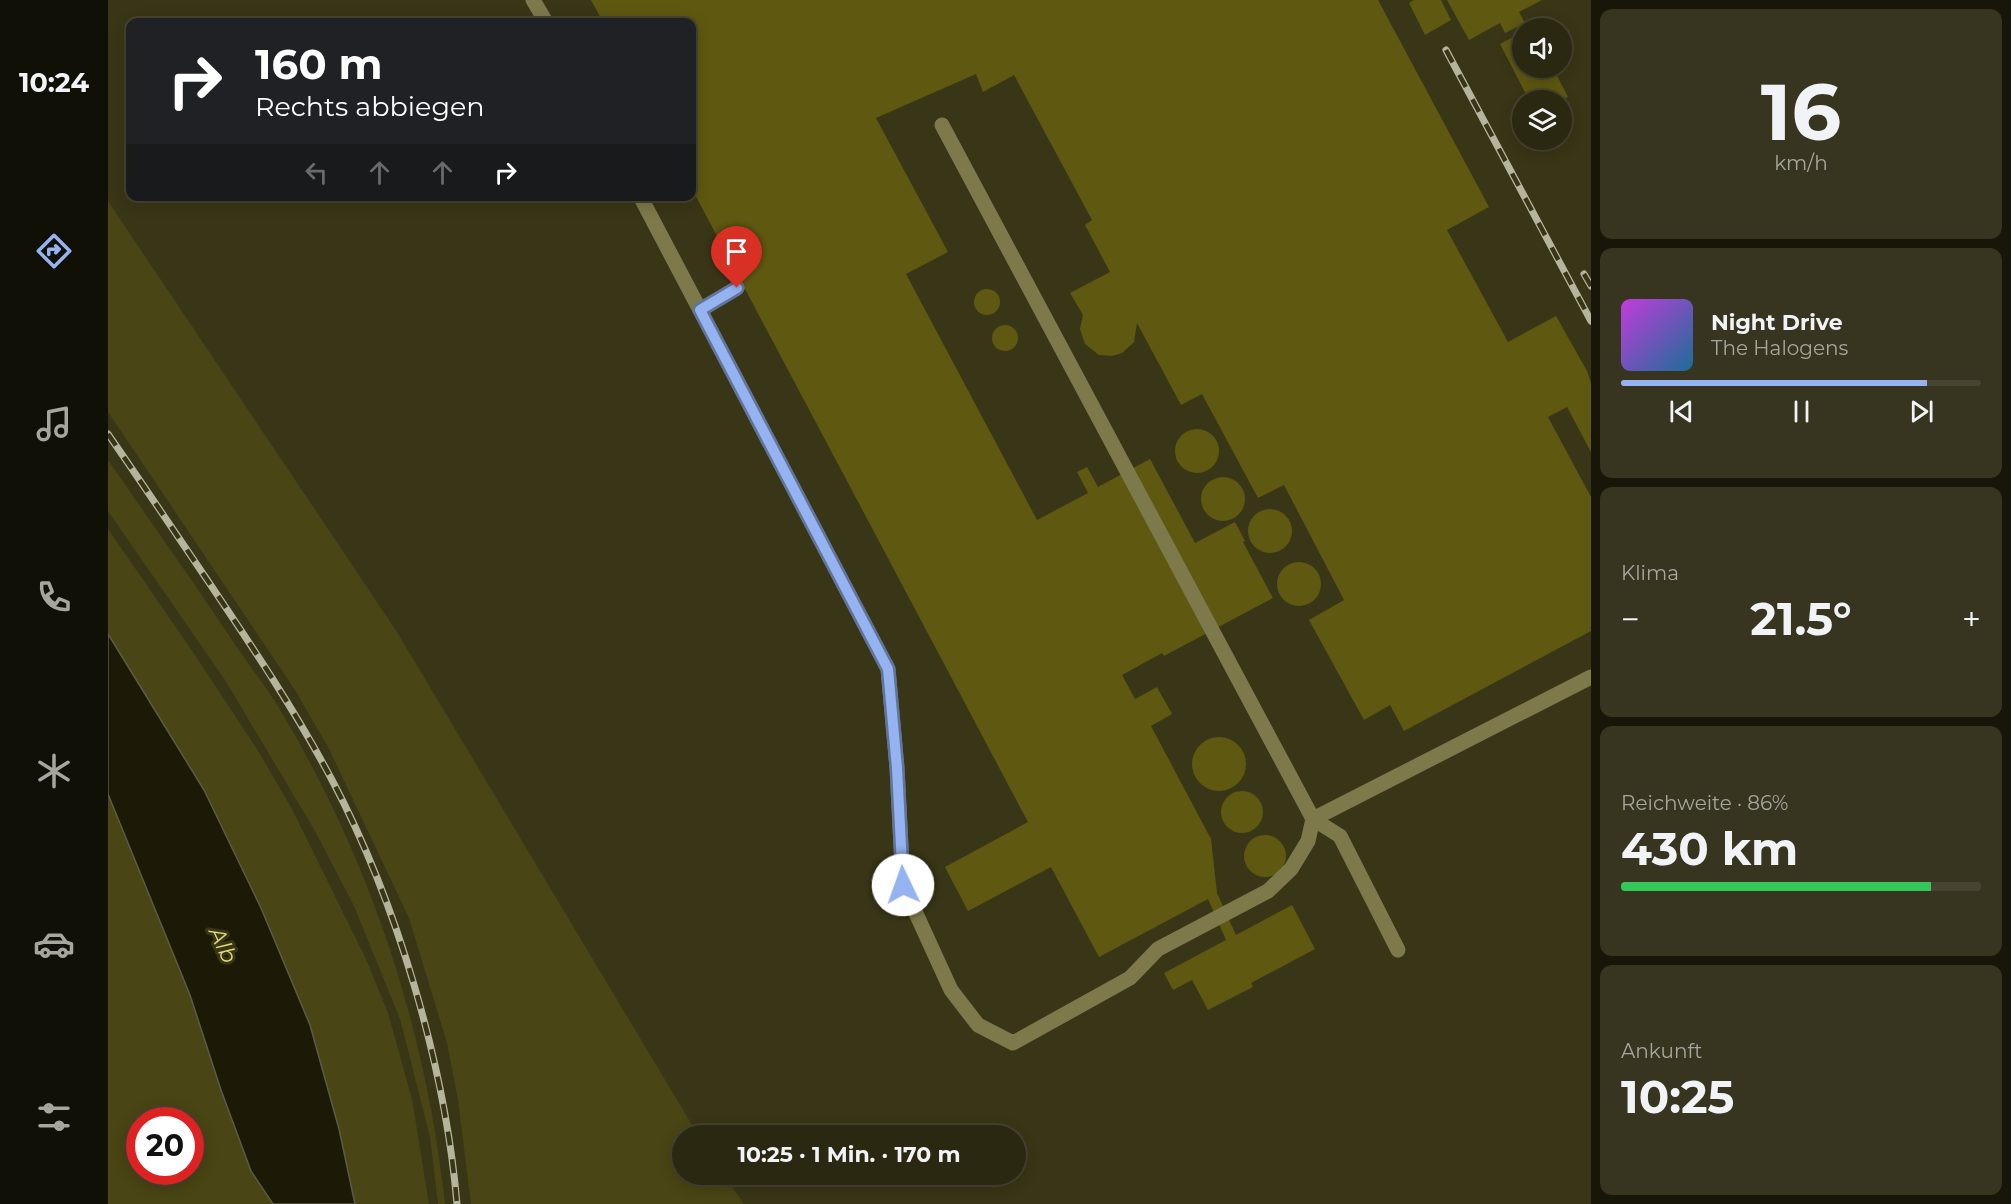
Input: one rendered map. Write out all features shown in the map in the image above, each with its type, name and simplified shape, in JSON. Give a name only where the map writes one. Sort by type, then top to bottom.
[{"type":"lane","points":[[533,0],[544,18]]},
{"type":"lane","points":[[942,124],[1314,819],[1340,836],[1398,950]]},
{"type":"lane","points":[[643,201],[888,669],[897,768],[903,885],[951,990],[978,1025],[1014,1043],[1130,978],[1158,949],[1268,891],[1291,870],[1308,841],[1314,819],[1591,677]]},
{"type":"lane","points":[[700,310],[737,288]]},
{"type":"shaded area","points":[[108,201],[397,632],[692,1125],[672,1125],[672,1185],[731,1185],[744,1204],[471,1204],[458,1100],[447,1043],[409,918],[329,749],[295,690],[108,412]]},
{"type":"shaded area","points":[[108,460],[279,708],[316,775],[344,833],[391,952],[409,1014],[424,1076],[445,1204],[438,1204],[430,1137],[400,1019],[354,906],[315,831],[225,680],[108,511]]},
{"type":"shaded area","points":[[108,529],[257,749],[292,809],[366,959],[388,1013],[412,1099],[429,1204],[355,1204],[339,1129],[310,1025],[261,908],[204,790],[108,634]]},
{"type":"shaded area","points":[[108,794],[190,995],[221,1090],[251,1171],[273,1204],[108,1204]]},
{"type":"water","name":"Alb","points":[[108,634],[204,790],[261,908],[310,1025],[339,1129],[355,1204],[273,1204],[251,1171],[221,1090],[190,995],[108,794]]},
{"type":"building","points":[[591,0],[1378,0],[1489,207],[1447,230],[1508,342],[1556,316],[1587,371],[1591,383],[1591,452],[1567,407],[1548,417],[1591,497],[1591,631],[1404,731],[1390,705],[1364,720],[1309,620],[1344,600],[1284,485],[1258,498],[1202,394],[1181,405],[1137,323],[1134,342],[1122,353],[1112,356],[1099,355],[1085,344],[1080,329],[1083,315],[1070,293],[1110,272],[1085,225],[1092,220],[1014,75],[983,92],[976,74],[876,118],[948,252],[906,274],[1037,520],[1088,493],[1077,472],[1087,467],[1098,487],[1150,459],[1195,543],[1235,522],[1273,598],[1164,656],[1162,653],[1122,675],[1135,699],[1157,687],[1172,714],[1151,726],[1211,839],[1217,893],[1236,935],[1292,905],[1315,949],[1251,983],[1253,987],[1208,1010],[1192,980],[1173,990],[1164,973],[1226,940],[1208,899],[1099,957],[1051,867],[968,911],[945,867],[1028,822],[696,197],[696,18],[601,18]]},
{"type":"building","points":[[1414,0],[1441,0],[1451,20],[1425,35],[1409,3]]},
{"type":"building","points":[[1447,0],[1542,0],[1519,12],[1522,18],[1512,18],[1512,30],[1505,33],[1500,23],[1469,40]]},
{"type":"building","points":[[1512,37],[1512,67],[1500,44]]},
{"type":"building","points":[[1518,78],[1558,78],[1564,90],[1524,90]]},
{"type":"building","points":[[987,289],[996,293],[1000,302],[996,311],[987,315],[978,311],[974,302],[978,293]]},
{"type":"building","points":[[1005,325],[1014,329],[1018,338],[1014,347],[1005,351],[996,347],[992,338],[996,329]]},
{"type":"building","points":[[1197,429],[1213,435],[1219,451],[1213,467],[1197,473],[1181,467],[1175,451],[1181,435]]},
{"type":"building","points":[[1223,477],[1239,483],[1245,499],[1239,515],[1223,521],[1207,515],[1201,499],[1207,483]]},
{"type":"building","points":[[1270,509],[1286,515],[1292,531],[1286,547],[1270,553],[1254,547],[1248,531],[1254,515]]},
{"type":"building","points":[[1299,562],[1315,568],[1321,584],[1315,600],[1299,606],[1283,600],[1277,584],[1283,568]]},
{"type":"building","points":[[1219,737],[1229,739],[1238,745],[1244,754],[1246,764],[1244,774],[1238,783],[1229,789],[1219,791],[1209,789],[1200,783],[1194,774],[1192,764],[1194,754],[1200,745],[1209,739]]},
{"type":"building","points":[[1242,791],[1250,792],[1257,797],[1262,804],[1262,820],[1257,827],[1250,832],[1242,833],[1234,832],[1227,827],[1222,820],[1221,812],[1222,804],[1227,797],[1234,792]]},
{"type":"building","points":[[1265,835],[1273,836],[1280,841],[1285,848],[1285,864],[1280,871],[1273,876],[1265,877],[1257,876],[1250,871],[1245,864],[1244,856],[1245,848],[1250,841],[1257,836]]},
{"type":"railway","points":[[1446,50],[1591,321]]},
{"type":"railway","points":[[1584,274],[1591,286]]},
{"type":"railway","points":[[108,434],[274,680],[332,780],[356,828],[397,932],[429,1041],[442,1096],[457,1204]]},
{"type":"route","points":[[737,288],[700,310],[888,669],[897,768],[903,885]]}]
